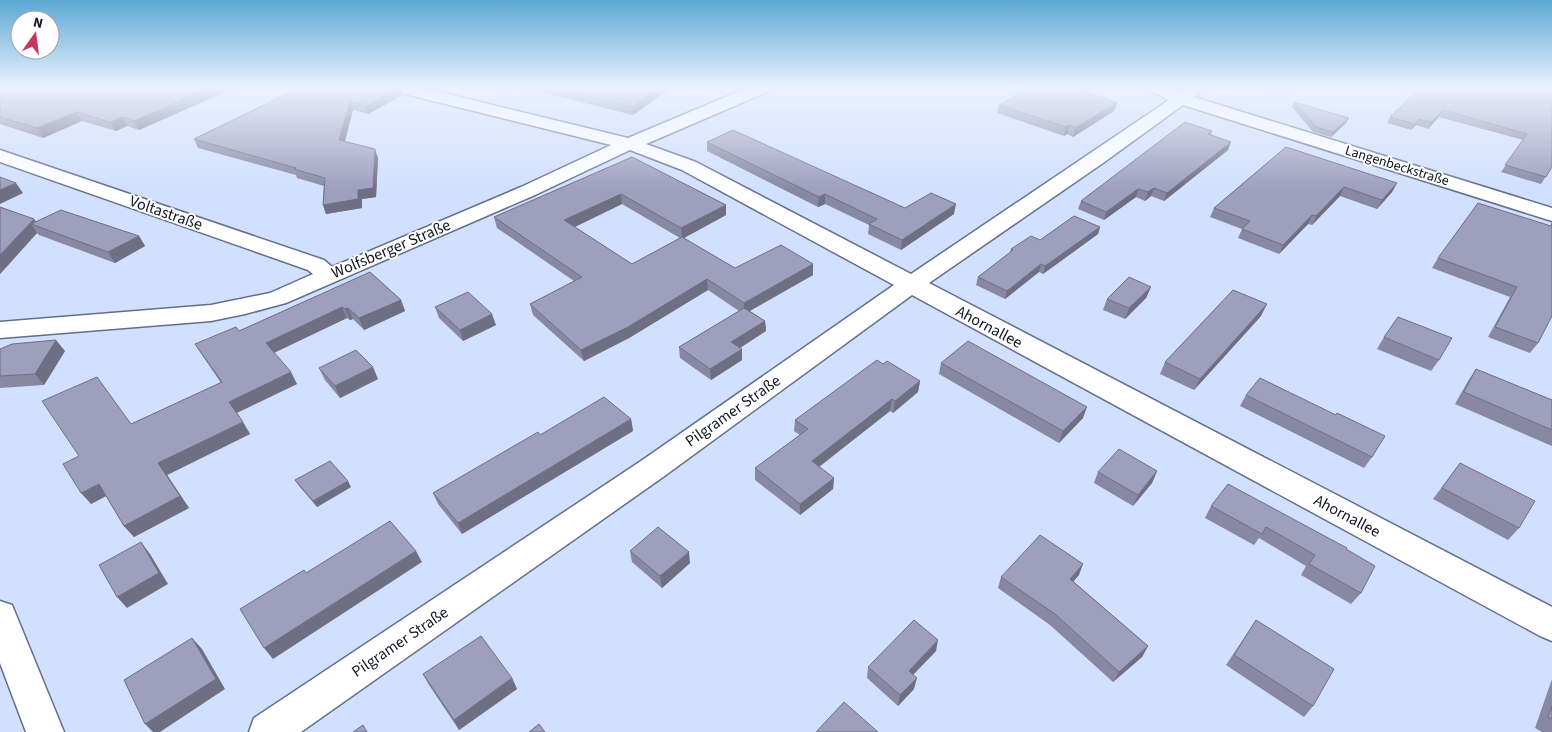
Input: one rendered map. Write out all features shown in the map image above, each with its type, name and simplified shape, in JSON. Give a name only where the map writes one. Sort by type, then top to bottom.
[{"type":"street","name":"Ahornallee","points":[[541,122],[630,144],[689,166],[1552,625]]},
{"type":"street","name":"Wolfsberger Straße","points":[[0,330],[211,313],[245,307],[278,298],[528,191],[681,122]]},
{"type":"street","name":"Pilgramer Straße","points":[[268,732],[652,469],[910,285],[1096,159],[1141,122]]},
{"type":"street","name":"Langenbeckstraße","points":[[1270,122],[1552,215]]},
{"type":"street","name":"Voltastraße","points":[[0,156],[316,265],[329,276]]},
{"type":"street","points":[[0,616],[45,732]]},
{"type":"building","points":[[17,122],[52,122],[37,128]]},
{"type":"building","points":[[229,122],[344,122],[339,140],[375,149],[373,188],[358,190],[358,199],[323,205],[325,178],[194,139]]},
{"type":"building","points":[[1051,122],[1085,122],[1075,128],[1069,125],[1066,127]]},
{"type":"building","points":[[1185,122],[1212,131],[1208,134],[1231,142],[1167,193],[1154,188],[1148,192],[1138,189],[1106,212],[1081,201]]},
{"type":"building","points":[[1312,122],[1344,122],[1333,132],[1316,127]]},
{"type":"building","points":[[1486,122],[1552,122],[1552,167],[1546,177],[1505,165],[1527,134]]},
{"type":"building","points":[[733,130],[905,208],[931,193],[956,204],[902,240],[869,224],[877,219],[825,194],[819,197],[707,142]]},
{"type":"building","points":[[1286,147],[1397,183],[1382,200],[1344,187],[1316,216],[1312,215],[1283,245],[1242,229],[1250,221],[1214,208]]},
{"type":"building","points":[[632,157],[726,205],[681,228],[621,194],[564,220],[632,264],[682,237],[735,268],[781,245],[813,264],[744,303],[707,279],[628,327],[581,350],[530,304],[582,277],[494,217]]},
{"type":"building","points":[[0,177],[16,183],[0,190]]},
{"type":"building","points":[[1478,203],[1551,226],[1552,223],[1552,316],[1538,343],[1495,327],[1517,287],[1438,258]]},
{"type":"building","points":[[0,207],[34,219],[0,255]]},
{"type":"building","points":[[61,210],[139,236],[108,252],[31,224]]},
{"type":"building","points":[[1074,216],[1100,227],[1045,266],[1041,264],[1007,291],[978,277],[1013,250],[1011,249],[1031,236],[1040,240]]},
{"type":"building","points":[[370,272],[401,300],[359,318],[348,308],[342,307],[266,343],[291,372],[229,402],[243,422],[158,463],[180,496],[124,526],[99,484],[81,493],[63,464],[79,456],[42,401],[97,377],[131,424],[222,382],[195,344],[236,327],[239,331]]},
{"type":"building","points":[[1129,277],[1151,287],[1129,308],[1107,299]]},
{"type":"building","points":[[1233,290],[1267,304],[1200,379],[1165,362]]},
{"type":"building","points":[[468,292],[492,314],[460,330],[435,307]]},
{"type":"building","points":[[744,308],[765,321],[731,342],[742,349],[710,369],[679,347]]},
{"type":"building","points":[[1398,317],[1452,338],[1439,360],[1384,337]]},
{"type":"building","points":[[56,340],[35,374],[0,376],[0,349],[12,344]]},
{"type":"building","points":[[968,341],[1087,407],[1063,431],[941,363]]},
{"type":"building","points":[[356,350],[373,367],[335,386],[319,368]]},
{"type":"building","points":[[877,360],[883,364],[887,361],[920,381],[895,401],[892,399],[812,461],[834,478],[800,504],[755,468],[808,429],[795,420]]},
{"type":"building","points":[[1476,369],[1552,400],[1552,430],[1464,392]]},
{"type":"building","points":[[1260,378],[1336,415],[1337,413],[1385,436],[1372,457],[1246,395]]},
{"type":"building","points":[[604,397],[631,419],[458,523],[433,493],[538,432],[540,435]]},
{"type":"building","points":[[1119,449],[1157,471],[1138,495],[1098,472]]},
{"type":"building","points":[[330,461],[348,481],[313,501],[295,480]]},
{"type":"building","points":[[1460,463],[1535,501],[1519,528],[1442,488]]},
{"type":"building","points":[[1228,484],[1347,548],[1375,566],[1361,593],[1309,564],[1315,555],[1266,527],[1262,534],[1211,506]]},
{"type":"building","points":[[390,521],[416,551],[264,648],[240,609],[304,570],[306,573]]},
{"type":"building","points":[[658,527],[689,552],[660,576],[630,551]]},
{"type":"building","points":[[1040,535],[1083,564],[1070,579],[1148,646],[1119,672],[1055,614],[1001,577]]},
{"type":"building","points":[[141,542],[159,573],[117,597],[99,565]]},
{"type":"building","points":[[914,620],[938,640],[909,671],[917,678],[900,695],[868,667]]},
{"type":"building","points":[[1256,620],[1334,669],[1313,706],[1234,655]]},
{"type":"building","points":[[481,636],[512,678],[454,720],[423,674]]},
{"type":"building","points":[[192,638],[216,679],[145,724],[124,680]]},
{"type":"building","points":[[844,702],[878,732],[816,732]]},
{"type":"building","points":[[1552,706],[1552,719],[1548,717]]},
{"type":"building","points":[[539,724],[545,732],[529,732]]},
{"type":"building","points":[[363,725],[367,732],[353,732]]}]
